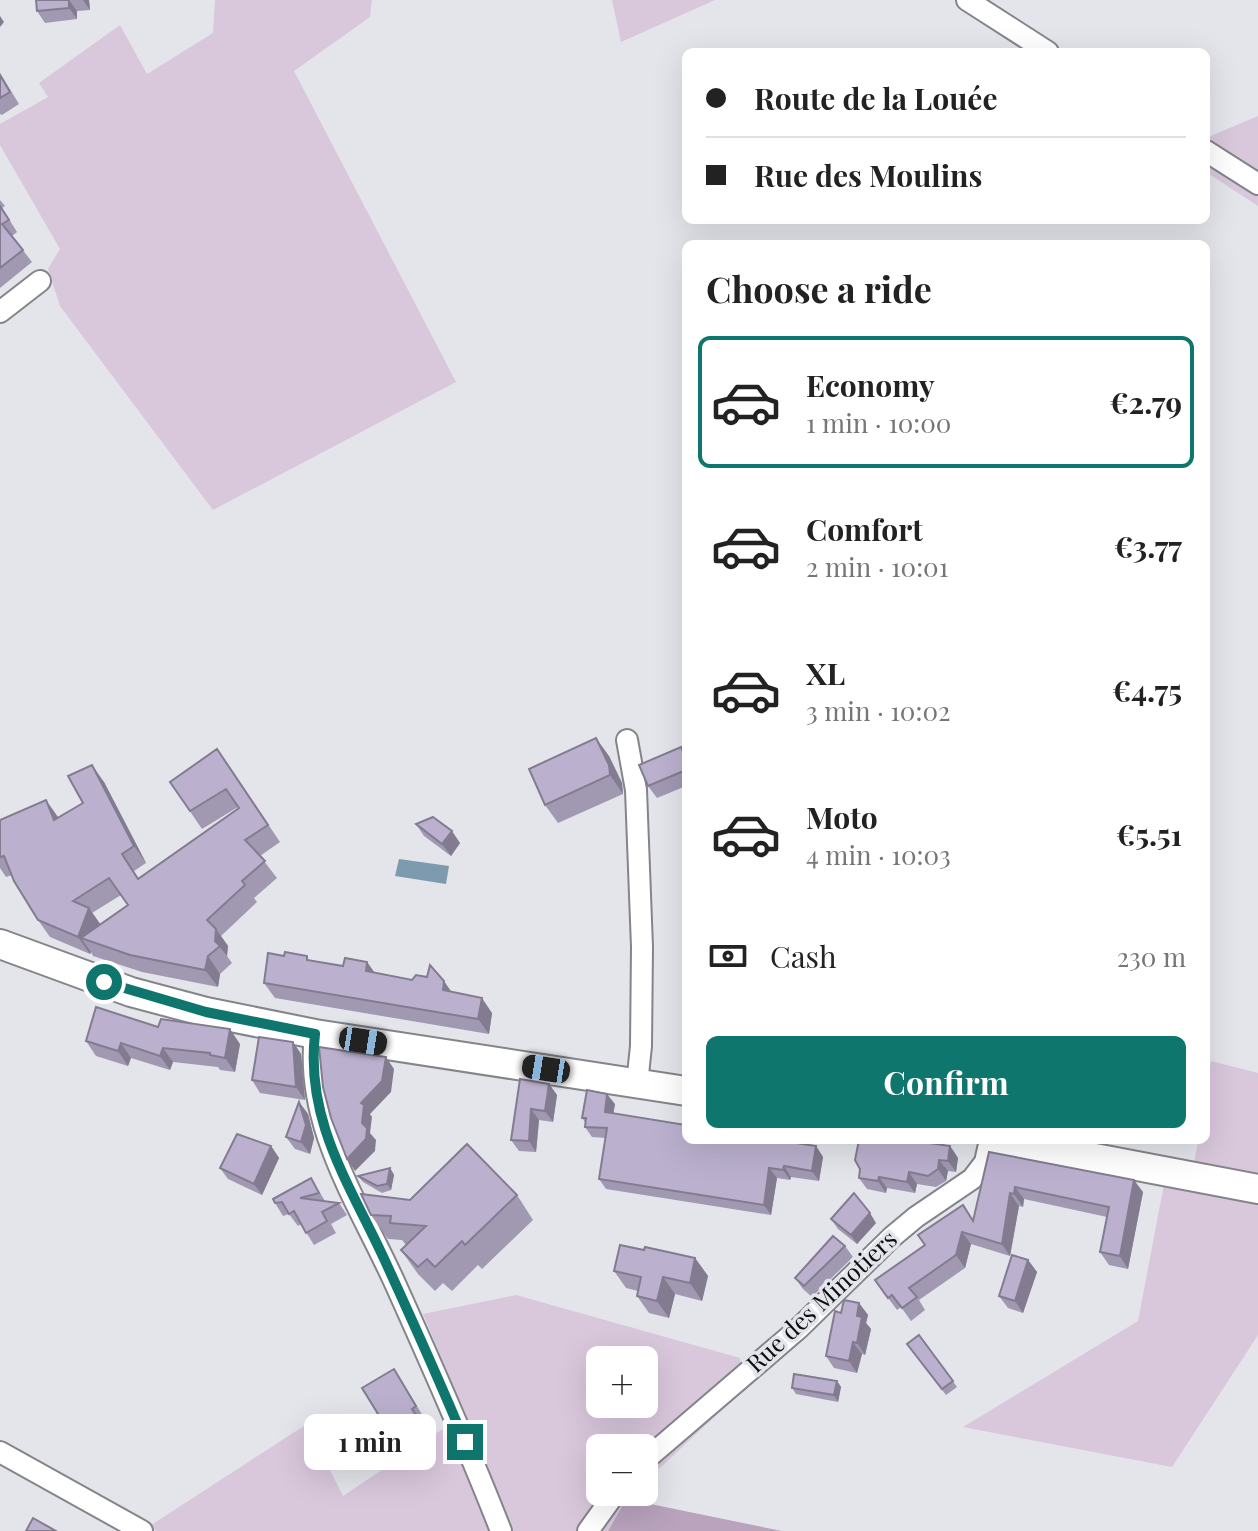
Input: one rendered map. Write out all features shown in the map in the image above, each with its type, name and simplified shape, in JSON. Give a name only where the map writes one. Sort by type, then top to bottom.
[{"type":"main road","points":[[0,944],[131,992],[206,1012],[315,1034],[682,1090]]},
{"type":"main road","points":[[1021,1144],[1258,1189]]},
{"type":"street","points":[[967,0],[1042,48]]},
{"type":"street","points":[[1210,154],[1258,184]]},
{"type":"street","points":[[0,312],[40,281]]},
{"type":"street","points":[[627,740],[636,790],[642,947],[641,1046],[637,1084]]},
{"type":"street","points":[[315,1034],[313,1075],[332,1153],[444,1392],[501,1531]]},
{"type":"street","name":"Rue des Minotiers","points":[[658,1449],[798,1329],[892,1237],[972,1179],[985,1162],[989,1144]]},
{"type":"street","points":[[0,1452],[142,1531]]},
{"type":"street","points":[[588,1531],[606,1506]]},
{"type":"shaded area","points":[[215,0],[372,0],[370,17],[294,71],[456,382],[213,510],[60,306],[48,269],[60,249],[0,145],[0,124],[48,97],[39,83],[120,25],[147,74],[213,33]]},
{"type":"shaded area","points":[[612,0],[715,0],[621,42]]},
{"type":"shaded area","points":[[1258,116],[1258,206],[1210,175],[1210,136]]},
{"type":"shaded area","points":[[1211,1061],[1258,1073],[1258,1335],[1172,1467],[963,1427],[1138,1321],[1164,1184],[1190,1188],[1197,1144],[1210,1144]]},
{"type":"shaded area","points":[[516,1295],[740,1358],[743,1390],[658,1470],[658,1434],[586,1434],[586,1506],[622,1506],[608,1531],[157,1531],[148,1527],[307,1424],[343,1496],[465,1414],[423,1314]]},
{"type":"shaded area","points":[[622,1506],[658,1506],[782,1531],[608,1531]]},
{"type":"water","points":[[399,859],[449,866],[446,884],[395,876]]},
{"type":"building","points":[[36,0],[69,0],[69,8],[37,11]]},
{"type":"building","points":[[0,75],[10,92],[0,98]]},
{"type":"building","points":[[0,206],[9,220],[2,224],[23,250],[0,268]]},
{"type":"building","points":[[596,738],[609,765],[610,775],[545,805],[529,769]]},
{"type":"building","points":[[681,747],[682,749],[682,772],[648,786],[639,765]]},
{"type":"building","points":[[217,749],[268,825],[245,840],[265,861],[242,881],[245,885],[207,920],[216,929],[215,941],[220,946],[208,956],[205,970],[130,955],[81,938],[128,905],[109,878],[73,901],[89,908],[78,937],[38,920],[14,881],[4,856],[0,857],[0,820],[46,800],[54,820],[83,803],[68,776],[92,765],[134,846],[122,854],[138,879],[239,808],[226,789],[190,811],[170,782]]},
{"type":"building","points":[[433,817],[452,831],[442,844],[416,824]]},
{"type":"building","points":[[285,952],[307,956],[307,960],[343,966],[345,958],[367,962],[366,971],[412,980],[416,975],[427,977],[430,965],[444,981],[443,990],[482,998],[478,1019],[264,983],[268,953],[284,956]]},
{"type":"building","points":[[96,1007],[158,1027],[161,1019],[230,1029],[225,1058],[210,1053],[163,1048],[160,1056],[121,1043],[118,1051],[86,1041]]},
{"type":"building","points":[[259,1037],[293,1042],[296,1087],[252,1080]]},
{"type":"building","points":[[319,1047],[386,1057],[382,1081],[361,1103],[364,1105],[362,1123],[367,1128],[366,1139],[347,1159],[323,1087]]},
{"type":"building","points":[[520,1079],[549,1084],[545,1111],[531,1109],[529,1141],[511,1140]]},
{"type":"building","points":[[587,1090],[607,1094],[605,1112],[682,1124],[682,1144],[816,1146],[812,1171],[784,1166],[783,1170],[769,1168],[764,1205],[599,1179],[607,1128],[585,1127],[586,1118],[582,1118]]},
{"type":"building","points":[[299,1102],[306,1125],[301,1142],[286,1137]]},
{"type":"building","points":[[237,1134],[271,1146],[254,1184],[220,1168]]},
{"type":"building","points":[[467,1144],[517,1195],[465,1245],[462,1241],[435,1267],[427,1259],[418,1267],[401,1250],[426,1226],[390,1223],[391,1216],[371,1215],[361,1194],[410,1200]]},
{"type":"building","points":[[858,1144],[950,1146],[948,1161],[939,1160],[938,1169],[928,1176],[909,1172],[907,1182],[879,1177],[878,1181],[859,1178],[860,1169],[855,1160]]},
{"type":"building","points":[[989,1152],[1134,1180],[1120,1256],[1100,1252],[1109,1207],[1015,1187],[1014,1194],[1010,1193],[1002,1244],[962,1232],[956,1255],[909,1288],[917,1297],[902,1308],[892,1295],[888,1298],[875,1280],[925,1245],[918,1235],[963,1205],[973,1221]]},
{"type":"building","points":[[390,1168],[387,1184],[377,1186],[358,1176]]},
{"type":"building","points":[[311,1178],[319,1193],[300,1198],[339,1203],[322,1212],[327,1221],[306,1233],[294,1211],[289,1214],[282,1202],[275,1203],[273,1199]]},
{"type":"building","points":[[854,1193],[870,1213],[851,1235],[831,1219]]},
{"type":"building","points":[[833,1236],[845,1246],[804,1286],[795,1278]]},
{"type":"building","points":[[620,1245],[695,1258],[690,1283],[663,1277],[657,1301],[637,1296],[641,1277],[614,1271]]},
{"type":"building","points":[[1012,1255],[1028,1260],[1015,1301],[999,1296]]},
{"type":"building","points":[[844,1300],[859,1303],[857,1316],[862,1317],[857,1343],[853,1342],[849,1361],[826,1356],[835,1311],[841,1313]]},
{"type":"building","points":[[919,1335],[953,1381],[942,1389],[907,1344]]},
{"type":"building","points":[[394,1369],[416,1406],[412,1409],[419,1420],[393,1438],[362,1388]]},
{"type":"building","points":[[794,1374],[837,1381],[834,1395],[792,1388]]},
{"type":"building","points":[[33,1518],[56,1531],[26,1531]]},
{"type":"route","points":[[104,982],[206,1012],[315,1034],[313,1075],[332,1153],[384,1259],[465,1442]]}]
